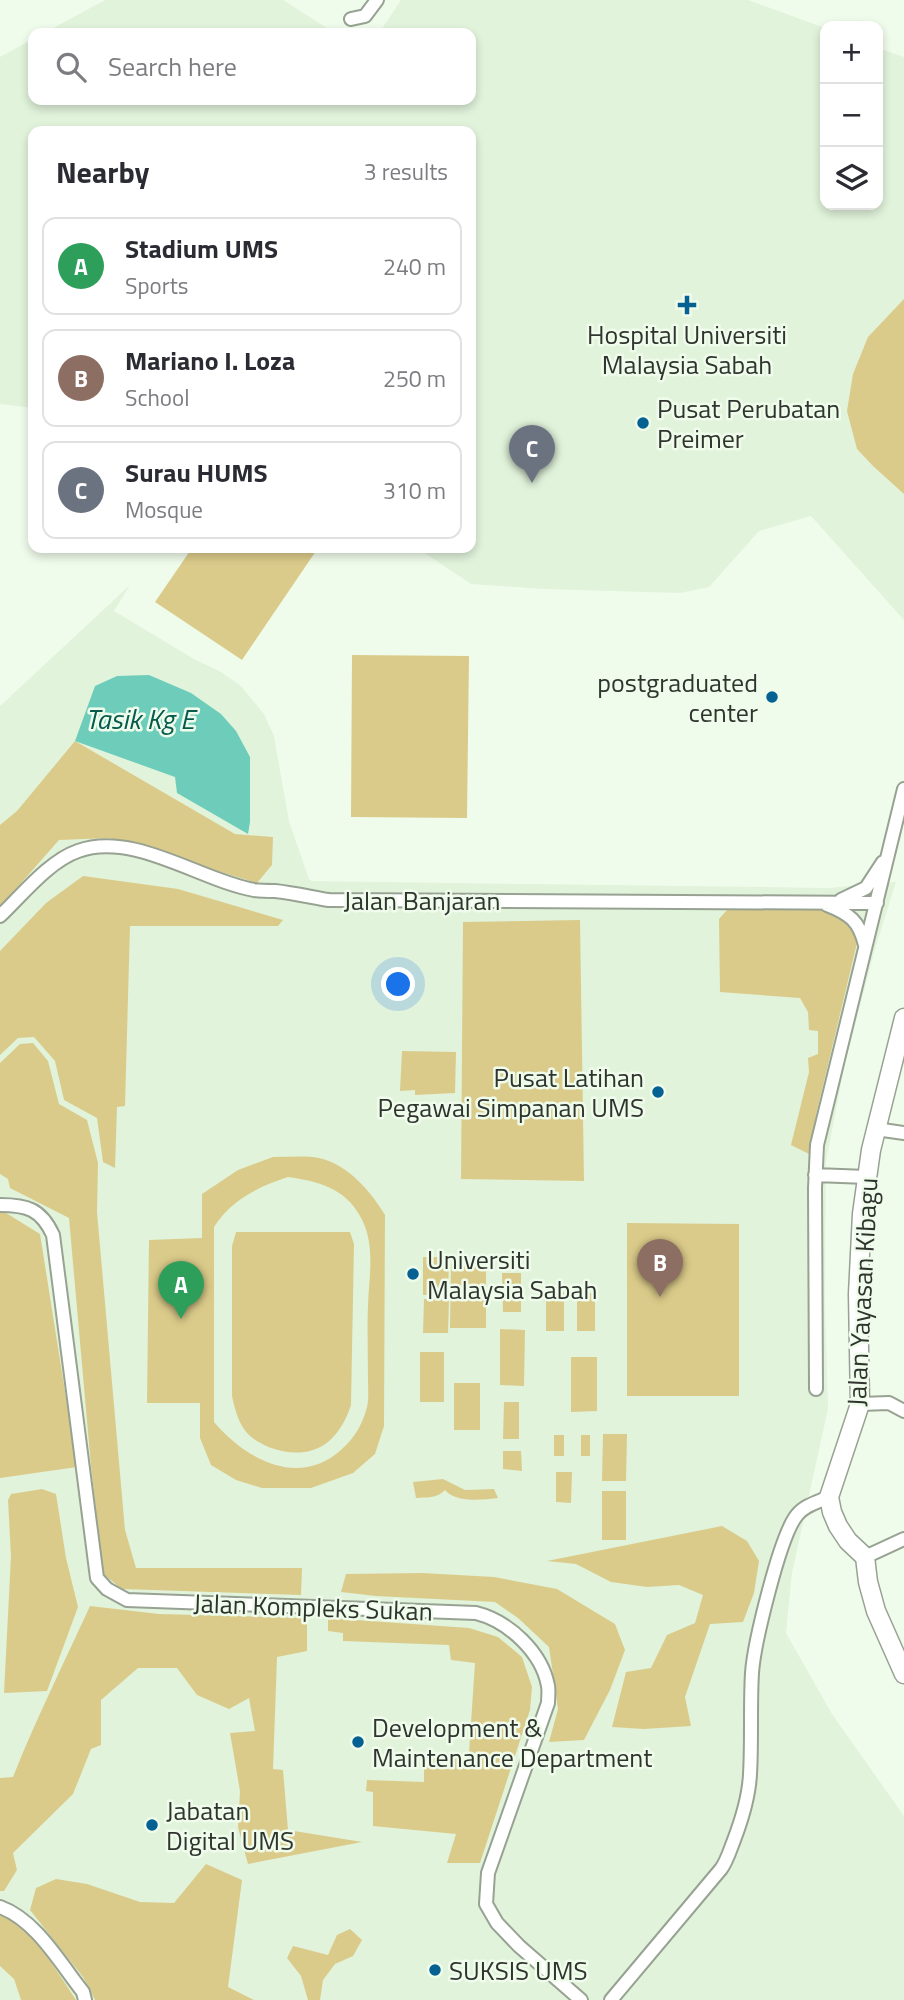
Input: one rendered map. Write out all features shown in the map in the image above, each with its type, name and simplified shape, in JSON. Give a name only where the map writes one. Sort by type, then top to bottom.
[{"type":"street","points":[[351,19],[365,16],[377,0]]},
{"type":"street","points":[[816,1389],[815,1175],[819,1135],[904,789]]},
{"type":"street","name":"Jalan Banjaran","points":[[0,916],[57,862],[79,851],[110,845],[146,854],[256,891],[276,891],[328,900],[877,903]]},
{"type":"street","points":[[823,903],[837,901],[866,888],[888,856]]},
{"type":"street","points":[[823,903],[851,918],[861,929],[865,946]]},
{"type":"street","name":"Jalan Yayasan Kibagu","points":[[829,1497],[860,1404],[859,1254],[867,1177],[876,1129],[904,1018]]},
{"type":"street","points":[[876,1129],[904,1133]]},
{"type":"street","points":[[815,1175],[867,1177]]},
{"type":"street","name":"Jalan Kompleks Sukan","points":[[0,1205],[19,1205],[38,1213],[53,1235],[97,1578],[107,1589],[127,1600],[476,1613],[486,1615],[509,1628],[539,1662],[548,1687],[548,1703],[488,1873],[486,1904],[497,1923],[519,1946],[580,2000]]},
{"type":"street","points":[[860,1404],[889,1403],[904,1411]]},
{"type":"street","points":[[611,2000],[726,1861],[742,1817],[750,1776],[752,1668],[761,1626],[792,1522],[810,1505],[829,1497],[838,1525],[848,1541],[865,1557],[876,1611],[904,1674]]},
{"type":"street","points":[[865,1557],[904,1539]]},
{"type":"street","points":[[0,1908],[9,1910],[33,1928],[83,1992],[85,2000]]},
{"type":"shaded area","points":[[105,0],[283,0],[327,28],[53,28]]},
{"type":"shaded area","name":"Hospital Universiti Malaysia Sabah","points":[[401,0],[748,0],[820,26],[820,210],[883,210],[883,50],[904,57],[904,620],[811,516],[759,531],[709,587],[680,593],[471,584],[424,553],[476,553],[476,126],[28,126],[28,407],[0,404],[0,57],[28,42],[28,105],[476,105],[476,28],[382,28]]},
{"type":"shaded area","points":[[904,299],[904,494],[857,449],[847,411],[853,374],[868,337]]},
{"type":"shaded area","points":[[189,553],[315,553],[242,660],[155,602]]},
{"type":"shaded area","name":"Universiti Malaysia Sabah","points":[[130,585],[114,611],[221,672],[241,686],[264,714],[274,736],[289,821],[312,881],[829,888],[896,882],[845,1063],[826,1162],[825,1303],[828,1409],[792,1573],[786,1633],[832,1714],[904,1816],[904,2000],[0,2000],[0,706]]},
{"type":"shaded area","points":[[352,655],[469,656],[467,818],[351,817]]},
{"type":"shaded area","points":[[75,741],[235,834],[273,837],[272,865],[257,883],[110,838],[59,840],[0,907],[0,825],[17,811]]},
{"type":"shaded area","points":[[83,876],[178,889],[283,920],[278,926],[130,926],[125,1106],[117,1107],[115,1168],[103,1162],[97,1118],[64,1100],[55,1061],[34,1037],[18,1038],[0,1055],[0,951],[46,903]]},
{"type":"shaded area","points":[[727,910],[822,910],[841,914],[854,925],[857,943],[816,1115],[811,1155],[791,1145],[809,1072],[808,1058],[818,1054],[818,1031],[809,1030],[808,1012],[800,998],[720,992],[719,919]]},
{"type":"shaded area","points":[[580,920],[584,1181],[461,1179],[463,922]]},
{"type":"shaded area","points":[[33,1043],[48,1061],[59,1104],[87,1120],[98,1163],[97,1212],[125,1530],[136,1568],[302,1568],[301,1595],[122,1589],[103,1574],[69,1218],[10,1188],[8,1179],[0,1174],[0,1063],[20,1044]]},
{"type":"shaded area","points":[[402,1051],[456,1052],[455,1093],[415,1095],[415,1090],[400,1091]]},
{"type":"shaded area","points":[[273,1157],[313,1157],[325,1160],[346,1170],[355,1178],[385,1215],[384,1426],[375,1454],[353,1473],[311,1488],[262,1488],[236,1480],[211,1465],[200,1438],[200,1403],[147,1403],[149,1240],[202,1238],[202,1194],[238,1170]],"holes":[[[288,1177],[338,1192],[354,1206],[365,1226],[370,1248],[368,1397],[361,1424],[343,1448],[327,1460],[310,1467],[292,1468],[258,1458],[227,1436],[214,1422],[214,1227],[228,1209],[256,1190]]]},
{"type":"shaded area","points":[[0,1213],[6,1213],[40,1234],[77,1467],[0,1478]]},
{"type":"shaded area","points":[[627,1223],[739,1224],[739,1396],[627,1396]]},
{"type":"shaded area","points":[[236,1232],[350,1232],[354,1244],[351,1405],[339,1430],[319,1448],[288,1452],[268,1447],[250,1436],[238,1417],[232,1396],[232,1246]]},
{"type":"shaded area","points":[[423,1257],[449,1257],[448,1295],[423,1295]]},
{"type":"shaded area","points":[[486,1263],[486,1328],[450,1328],[451,1264]]},
{"type":"shaded area","points":[[502,1273],[521,1273],[521,1312],[503,1312]]},
{"type":"shaded area","points":[[546,1292],[564,1292],[564,1331],[546,1331]]},
{"type":"shaded area","points":[[577,1293],[595,1293],[595,1331],[577,1331]]},
{"type":"shaded area","points":[[424,1299],[449,1300],[448,1333],[423,1333]]},
{"type":"shaded area","points":[[500,1329],[525,1330],[524,1386],[500,1385]]},
{"type":"shaded area","points":[[420,1352],[444,1352],[444,1402],[420,1402]]},
{"type":"shaded area","points":[[571,1357],[597,1357],[597,1411],[571,1412]]},
{"type":"shaded area","points":[[454,1383],[480,1383],[480,1430],[454,1430]]},
{"type":"shaded area","points":[[504,1402],[519,1402],[519,1439],[503,1439]]},
{"type":"shaded area","points":[[603,1434],[627,1434],[626,1481],[602,1481]]},
{"type":"shaded area","points":[[554,1435],[564,1435],[564,1456],[554,1456]]},
{"type":"shaded area","points":[[581,1435],[590,1435],[590,1456],[581,1456]]},
{"type":"shaded area","points":[[503,1451],[521,1451],[522,1471],[503,1469]]},
{"type":"shaded area","points":[[556,1472],[572,1472],[571,1503],[556,1502]]},
{"type":"shaded area","points":[[443,1479],[465,1490],[494,1489],[498,1498],[462,1499],[445,1490],[435,1496],[416,1498],[413,1482]]},
{"type":"shaded area","points":[[42,1489],[56,1494],[66,1558],[78,1607],[47,1691],[4,1693],[11,1556],[8,1500],[11,1494]]},
{"type":"shaded area","points":[[602,1491],[626,1491],[626,1540],[602,1540]]},
{"type":"shaded area","points":[[722,1526],[747,1541],[759,1561],[754,1593],[743,1622],[710,1624],[685,1697],[691,1726],[644,1729],[612,1727],[626,1672],[651,1668],[667,1635],[695,1623],[703,1595],[679,1585],[647,1587],[611,1582],[576,1564],[547,1561]]},
{"type":"shaded area","points":[[422,1573],[494,1577],[557,1589],[615,1624],[625,1650],[610,1690],[584,1740],[549,1742],[558,1709],[549,1647],[518,1618],[495,1602],[341,1592],[346,1574]]},
{"type":"shaded area","points":[[90,1606],[159,1614],[307,1618],[307,1651],[277,1657],[273,1769],[283,1770],[288,1830],[362,1842],[248,1864],[238,1827],[240,1791],[230,1733],[255,1731],[249,1698],[229,1709],[197,1695],[177,1668],[138,1668],[101,1700],[101,1745],[91,1749],[73,1794],[13,1853],[17,1870],[4,1891],[0,1891],[0,1778],[13,1777]]},
{"type":"shaded area","points":[[328,1618],[469,1628],[498,1637],[522,1657],[532,1687],[530,1710],[480,1863],[447,1863],[456,1834],[373,1826],[373,1792],[366,1791],[367,1780],[424,1782],[424,1753],[469,1753],[475,1663],[451,1660],[449,1645],[343,1641],[343,1633],[328,1631]]},
{"type":"shaded area","points":[[206,1864],[242,1880],[228,1987],[254,2000],[95,2000],[83,1977],[30,1910],[36,1888],[56,1879],[87,1884],[140,1902],[174,1903]]},
{"type":"shaded area","points":[[0,1915],[34,1936],[76,2000],[21,2000],[14,1979],[0,1966]]},
{"type":"shaded area","points":[[350,1929],[362,1940],[353,1956],[335,1964],[323,1980],[320,2000],[308,2000],[301,1976],[287,1958],[293,1946],[328,1955],[337,1935]]},
{"type":"water","name":"Tasik Kg E","points":[[149,675],[191,693],[221,714],[236,731],[250,757],[248,834],[177,793],[175,777],[75,741],[95,686],[117,676]]},
{"type":"place","name":"Hospital Universiti Malaysia Sabah","points":[[687,305]]},
{"type":"place","name":"Pusat Perubatan Preimer","points":[[643,423]]},
{"type":"place","name":"Surau HUMS","points":[[532,483]]},
{"type":"place","name":"postgraduated center","points":[[772,697]]},
{"type":"place","name":"Pusat Latihan Pegawai Simpanan UMS","points":[[658,1092]]},
{"type":"place","name":"Universiti Malaysia Sabah","points":[[413,1274]]},
{"type":"place","name":"Mariano I. Loza","points":[[660,1297]]},
{"type":"place","name":"Stadium UMS","points":[[181,1319]]},
{"type":"place","name":"Development & Maintenance Department","points":[[358,1742]]},
{"type":"place","name":"Jabatan Digital UMS","points":[[152,1825]]},
{"type":"place","name":"SUKSIS UMS","points":[[435,1970]]}]
